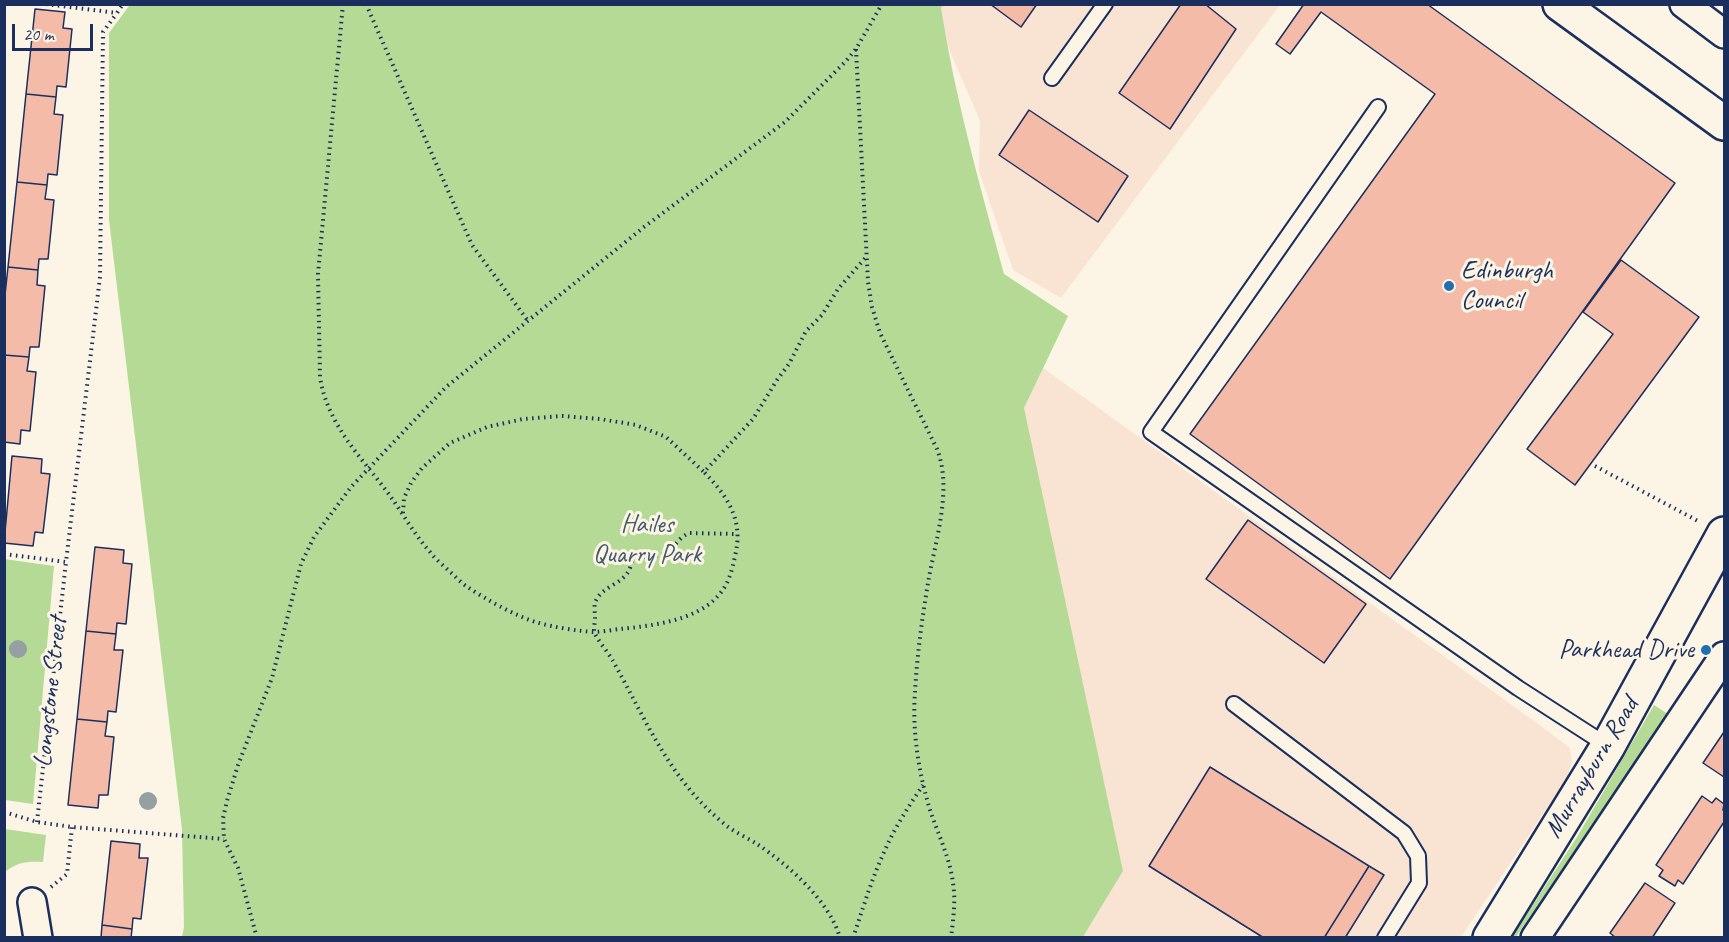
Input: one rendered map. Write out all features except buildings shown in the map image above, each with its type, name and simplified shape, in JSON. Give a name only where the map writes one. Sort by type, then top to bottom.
[{"type":"street","points":[[1560,4],[1725,123]]},
{"type":"street","points":[[1684,4],[1725,34]]},
{"type":"street","name":"Murrayburn Road","points":[[1490,938],[1608,746],[1724,535]]},
{"type":"street","points":[[1535,938],[1725,656]]},
{"type":"street","points":[[32,902],[38,938]]},
{"type":"lane","points":[[1052,78],[1105,4]]},
{"type":"lane","points":[[1378,107],[1151,432],[1518,688],[1608,746]]},
{"type":"lane","points":[[1234,704],[1404,833],[1418,856],[1419,883],[1385,938]]},
{"type":"path","points":[[46,4],[117,13]]},
{"type":"path","name":"Longstone Street","points":[[37,822],[99,277],[103,32],[123,4]]},
{"type":"path","points":[[343,4],[318,274],[320,377],[324,398],[348,443],[369,468],[430,553],[464,585],[501,606],[540,623],[594,632],[644,627],[680,619],[700,610],[717,598],[728,582],[737,548],[738,525],[733,508],[716,484],[704,472],[666,437],[636,425],[600,419],[562,416],[523,419],[487,427],[450,443],[422,468],[411,483],[404,498],[403,514]]},
{"type":"path","points":[[366,4],[472,245],[528,321]]},
{"type":"path","points":[[258,938],[238,868],[224,839],[226,801],[272,678],[301,564],[314,537],[351,487],[446,387],[644,227],[785,122],[856,49],[882,4]]},
{"type":"path","points":[[856,49],[867,256],[872,307],[880,333],[937,449],[944,475],[943,500],[928,585],[915,692],[917,752],[923,784],[952,875],[954,895],[951,938]]},
{"type":"path","points":[[704,472],[753,419],[789,364],[806,331],[822,315],[838,289],[867,256]]},
{"type":"path","points":[[1595,466],[1724,535]]},
{"type":"path","points":[[614,555],[655,556],[664,554],[688,533],[738,534]]},
{"type":"path","points":[[4,554],[66,562]]},
{"type":"path","points":[[632,555],[632,564],[626,575],[605,591],[595,603],[594,632],[611,658],[651,735],[673,769],[723,824],[790,868],[819,900],[838,928],[840,938]]},
{"type":"path","points":[[853,938],[885,848],[923,784]]},
{"type":"path","points":[[4,812],[37,822],[72,827],[224,839]]},
{"type":"path","points":[[32,902],[67,874],[72,827]]},
{"type":"shaded area","points":[[943,4],[1280,5],[1061,298],[1013,270],[979,171],[980,121],[946,42],[941,8]]},
{"type":"shaded area","points":[[1043,368],[1570,748],[1572,762],[1567,778],[1461,937],[1083,937],[1123,871],[1019,418]]},
{"type":"green space","name":"Hailes Quarry Park","points":[[117,5],[943,5],[941,8],[961,109],[1004,274],[1068,316],[1024,408],[1123,871],[1083,937],[182,937],[184,927],[182,829],[109,220],[109,33],[129,6]]},
{"type":"green space","points":[[4,559],[54,566],[33,804],[5,800]]},
{"type":"green space","points":[[1654,705],[1668,714],[1516,937],[1512,937],[1577,837]]},
{"type":"green space","points":[[5,829],[46,835],[43,862],[23,863],[5,872]]},
{"type":"place","name":"Edinburgh Council","points":[[1449,286]]},
{"type":"place","name":"Parkhead Drive","points":[[1706,650]]}]
